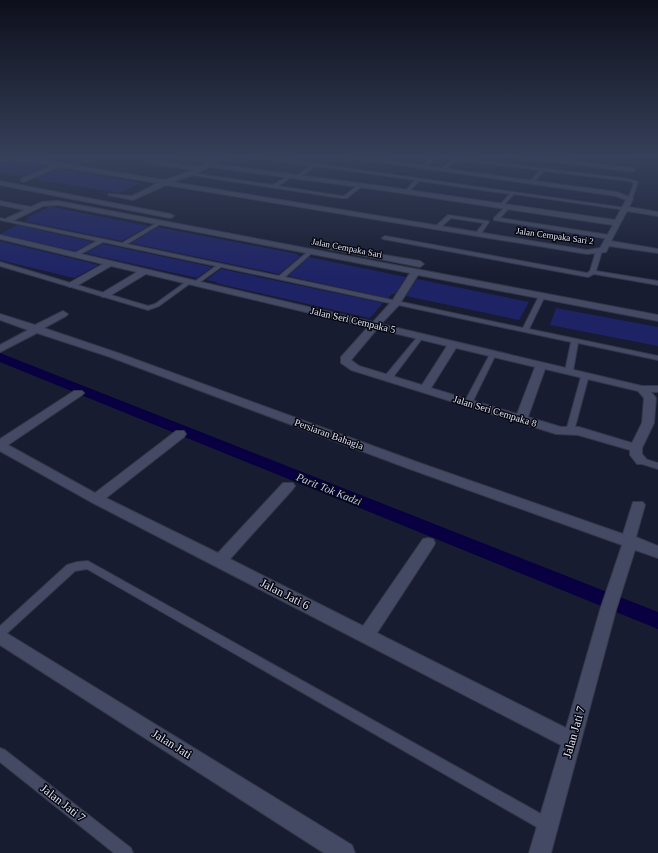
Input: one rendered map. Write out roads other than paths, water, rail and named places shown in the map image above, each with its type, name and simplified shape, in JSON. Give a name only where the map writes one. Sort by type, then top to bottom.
[{"type":"street","points":[[69,197],[420,264]]},
{"type":"street","points":[[124,197],[134,197]]},
{"type":"street","name":"Jalan Cempaka Sari 2","points":[[255,197],[587,252],[603,250],[630,199]]},
{"type":"street","points":[[439,197],[617,223]]},
{"type":"street","points":[[624,197],[630,199]]},
{"type":"street","name":"Jalan Cempaka Sari","points":[[0,203],[33,209]]},
{"type":"street","name":"Jalan Cempaka Sari","points":[[10,220],[42,204],[58,203],[658,318]]},
{"type":"street","points":[[626,209],[658,214]]},
{"type":"street","name":"Jalan Seri Cempaka 5","points":[[0,237],[642,389],[658,390]]},
{"type":"street","points":[[608,240],[658,252]]},
{"type":"street","points":[[72,285],[110,263]]},
{"type":"street","points":[[105,295],[144,271]]},
{"type":"street","points":[[376,326],[396,303],[415,272]]},
{"type":"street","points":[[0,349],[63,314]]},
{"type":"street","name":"Persiaran Bahagia","points":[[0,317],[35,330],[114,355],[412,465],[658,552]]},
{"type":"street","name":"Jalan Seri Cempaka 8","points":[[376,326],[346,358],[345,361],[348,364],[355,368],[560,431],[579,431],[636,448]]},
{"type":"street","points":[[425,389],[453,344]]},
{"type":"street","points":[[520,419],[541,365]]},
{"type":"street","points":[[642,389],[650,398],[653,424],[636,448],[636,455],[642,461]]},
{"type":"street","points":[[0,446],[78,393]]},
{"type":"street","points":[[96,499],[180,434]]},
{"type":"street","name":"Jalan Jati 6","points":[[0,446],[96,499],[220,560],[572,741]]},
{"type":"street","points":[[220,560],[288,486]]},
{"type":"street","name":"Jalan Jati 7","points":[[540,853],[638,505]]},
{"type":"street","points":[[366,635],[428,542]]},
{"type":"street","name":"Jalan Jati","points":[[0,634],[344,853]]},
{"type":"lane","points":[[334,197],[345,197]]},
{"type":"lane","points":[[501,206],[509,197]]},
{"type":"lane","points":[[540,197],[626,209]]},
{"type":"lane","points":[[508,207],[496,219],[608,240]]},
{"type":"lane","points":[[438,227],[450,216],[487,222],[478,234]]},
{"type":"lane","points":[[0,219],[658,358]]},
{"type":"lane","points":[[124,244],[160,222]]},
{"type":"lane","points":[[385,238],[588,275],[593,272],[658,283]]},
{"type":"lane","points":[[75,255],[103,240]]},
{"type":"lane","points":[[281,278],[311,251]]},
{"type":"lane","points":[[593,272],[600,251]]},
{"type":"lane","points":[[0,264],[148,308],[221,265]]},
{"type":"lane","points":[[525,330],[542,296]]},
{"type":"lane","points":[[388,378],[421,336]]},
{"type":"lane","points":[[569,371],[574,341]]},
{"type":"lane","points":[[468,403],[494,354]]},
{"type":"lane","points":[[570,431],[585,375]]},
{"type":"lane","points":[[642,461],[658,466]]},
{"type":"lane","points":[[0,634],[71,568],[88,565],[548,826]]},
{"type":"lane","name":"Jalan Jati 7","points":[[0,754],[126,853]]},
{"type":"waterway","name":"Parit Tok Kadzi","points":[[0,357],[658,621]]}]
